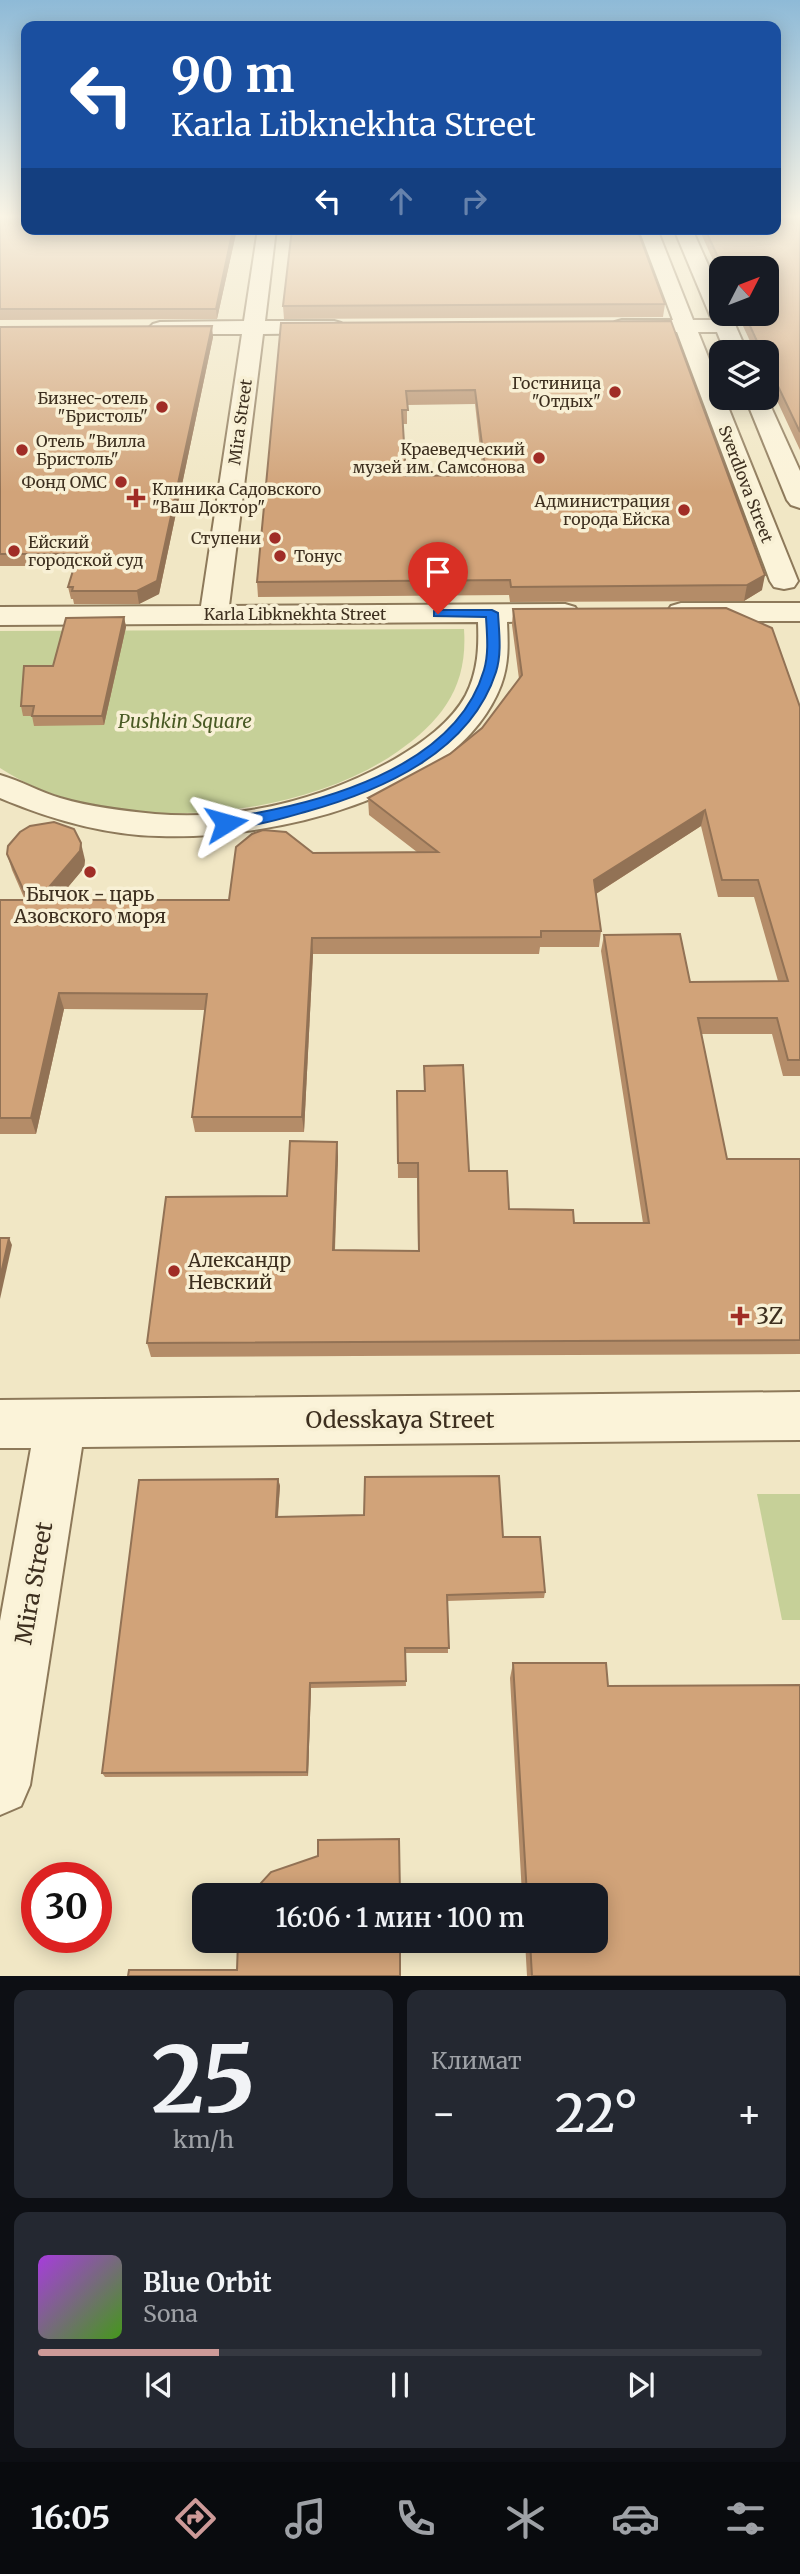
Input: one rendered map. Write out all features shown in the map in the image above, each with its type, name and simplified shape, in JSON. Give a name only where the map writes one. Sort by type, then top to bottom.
[{"type":"street","name":"Mira Street","points":[[214,615],[256,307]]},
{"type":"street","name":"Sverdlova Street","points":[[678,307],[784,581]]},
{"type":"street","points":[[606,326],[709,326]]},
{"type":"street","points":[[724,326],[730,340]]},
{"type":"street","points":[[138,328],[356,327]]},
{"type":"street","points":[[761,410],[800,499]]},
{"type":"street","points":[[651,612],[799,614]]},
{"type":"street","points":[[0,786],[35,802],[73,813],[168,825],[242,821],[299,811],[344,797],[411,765],[442,742],[467,717],[484,689],[490,671],[494,652],[492,613]]},
{"type":"street","name":"Karla Libknekhta Street","points":[[0,616],[598,613]]},
{"type":"street","name":"Odesskaya Street","points":[[0,1424],[800,1416]]},
{"type":"street","name":"Mira Street","points":[[0,1785],[61,1422]]},
{"type":"green space","name":"Pushkin Square","points":[[464,629],[462,668],[457,685],[439,714],[427,727],[397,752],[355,776],[307,794],[255,806],[200,812],[145,812],[92,805],[43,790],[0,768],[0,631]]},
{"type":"green space","points":[[757,1494],[800,1494],[800,1620],[782,1620]]},
{"type":"building","points":[[0,307],[216,307],[216,309]]},
{"type":"building","points":[[779,307],[800,307],[800,432],[779,388],[779,340],[756,340],[750,326],[779,326]]},
{"type":"building","points":[[671,321],[765,575],[747,585],[511,587],[510,580],[257,582],[281,323]],"holes":[[[475,390],[486,475],[406,476],[402,410],[408,410],[406,391]]]},
{"type":"building","points":[[212,326],[157,581],[137,591],[72,591],[73,587],[68,587],[78,554],[0,554],[0,327]]},
{"type":"building","points":[[726,608],[772,628],[800,707],[800,1060],[788,1060],[777,1018],[698,1018],[727,1159],[800,1159],[800,1340],[147,1343],[166,1197],[287,1196],[290,1141],[337,1142],[333,1250],[419,1251],[418,1163],[398,1163],[397,1091],[425,1091],[424,1066],[463,1065],[469,1171],[507,1171],[509,1209],[573,1210],[574,1223],[649,1223],[604,935],[680,934],[690,982],[788,981],[758,880],[722,880],[705,810],[594,880],[601,931],[541,931],[541,937],[312,938],[302,1117],[192,1117],[207,994],[59,993],[31,1118],[0,1118],[0,900],[28,900],[7,854],[8,846],[20,832],[30,826],[54,822],[74,829],[81,843],[80,851],[38,900],[229,900],[236,847],[252,834],[263,830],[286,832],[313,853],[438,852],[368,798],[450,754],[482,728],[522,675],[513,609]]},
{"type":"building","points":[[124,617],[102,716],[32,716],[34,706],[21,706],[24,666],[53,666],[66,618]]},
{"type":"building","points":[[0,1238],[9,1238],[0,1278]]},
{"type":"building","points":[[499,1476],[503,1537],[540,1537],[545,1592],[447,1595],[449,1648],[405,1648],[406,1681],[310,1683],[307,1772],[102,1773],[139,1480],[278,1479],[276,1517],[364,1515],[365,1477]]},
{"type":"building","points":[[513,1663],[606,1663],[608,1686],[800,1685],[800,1976],[532,1976],[531,1953],[608,1953],[608,1883],[526,1883]]},
{"type":"building","points":[[399,1839],[400,1883],[261,1883],[271,1872],[318,1856],[318,1840]]},
{"type":"building","points":[[238,1953],[400,1953],[400,1976],[128,1976],[129,1970],[237,1970]]},
{"type":"place","name":"Гостиница \"Отдых\"","points":[[615,392]]},
{"type":"place","name":"Бизнес-отель \"Бристоль\"","points":[[162,407]]},
{"type":"place","name":"Отель \"Вилла Бристоль\"","points":[[22,450]]},
{"type":"place","name":"Краеведческий музей им. Самсонова","points":[[539,458]]},
{"type":"place","name":"Фонд ОМС","points":[[121,482]]},
{"type":"place","name":"Клиника Садовского \"Ваш Доктор\"","points":[[136,498]]},
{"type":"place","name":"Администрация города Ейска","points":[[684,510]]},
{"type":"place","name":"Ступени","points":[[275,538]]},
{"type":"place","name":"Ейский городской суд","points":[[14,551]]},
{"type":"place","name":"Тонус","points":[[280,556]]},
{"type":"place","name":"Бычок - царь Азовского моря","points":[[90,872]]},
{"type":"place","name":"Александр Невский","points":[[174,1271]]},
{"type":"place","name":"3Z","points":[[740,1316]]},
{"type":"route","points":[[226,823],[315,807],[344,797],[411,765],[450,734],[467,717],[484,689],[494,652],[492,613],[438,614]]}]
